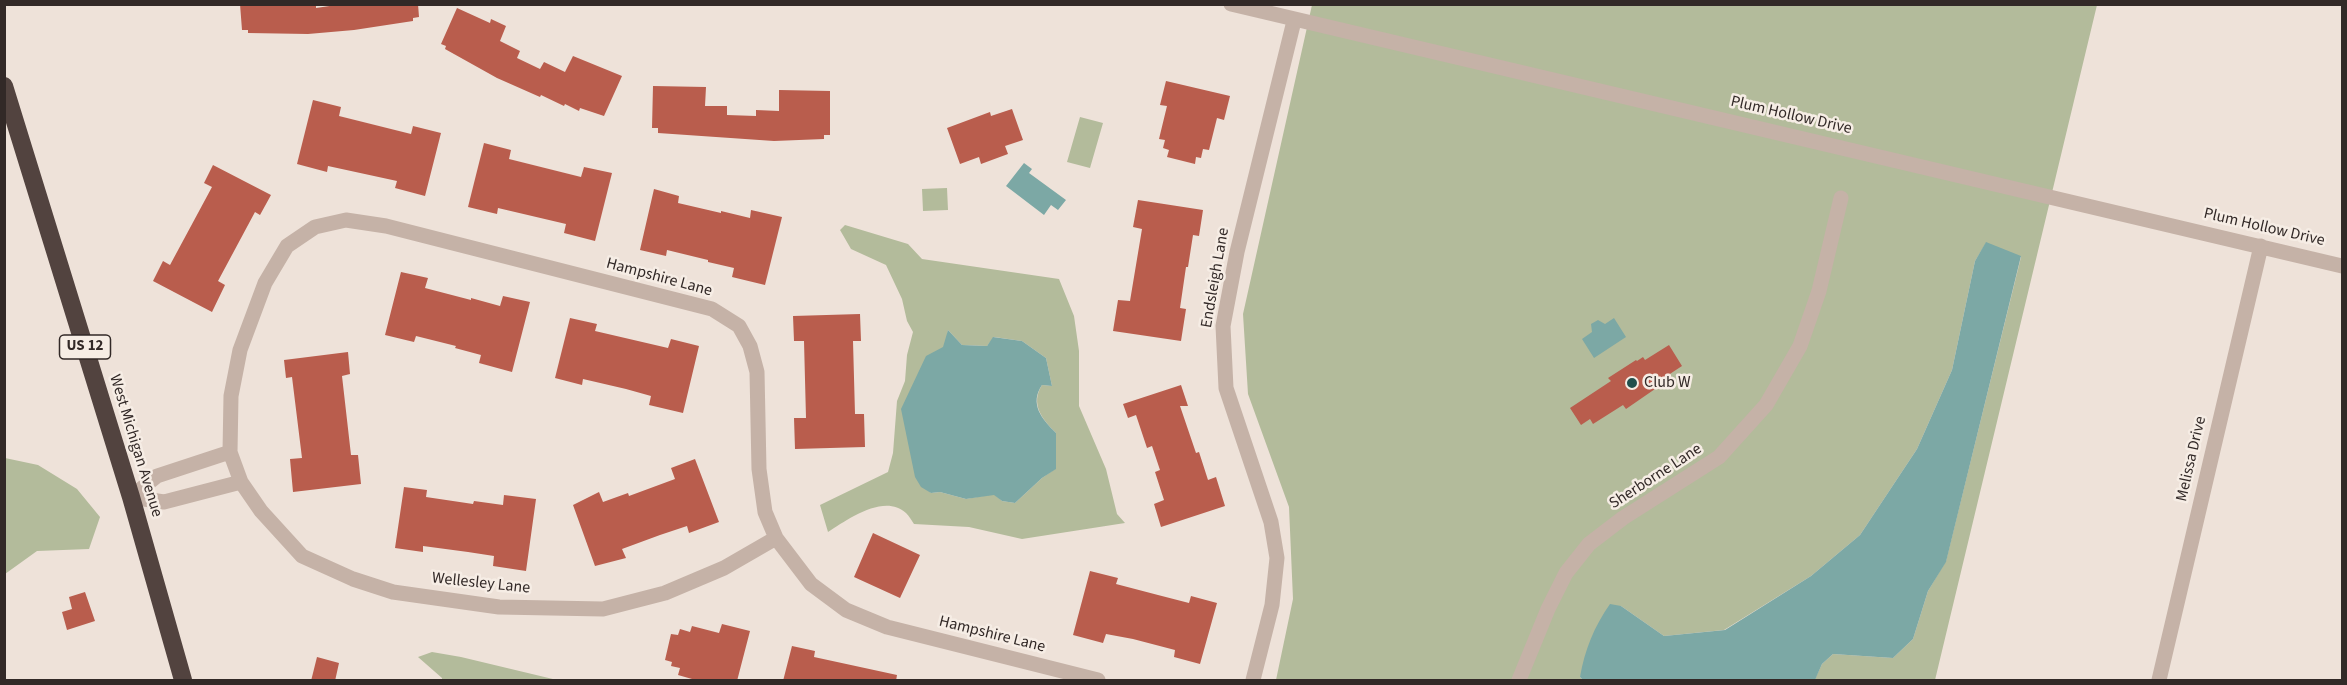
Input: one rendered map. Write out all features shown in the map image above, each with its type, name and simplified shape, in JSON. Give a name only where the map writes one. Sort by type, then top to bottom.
[{"type":"highway","name":"West Michigan Avenue","points":[[4,86],[131,497],[183,681]]},
{"type":"street","name":"Plum Hollow Drive","points":[[1230,4],[1294,21],[1852,149],[2343,266]]},
{"type":"street","name":"Endsleigh Lane","points":[[1253,681],[1272,605],[1277,558],[1271,522],[1226,388],[1223,326],[1236,252],[1294,21]]},
{"type":"street","name":"Sherborne Lane","points":[[1519,681],[1548,609],[1566,573],[1589,544],[1623,518],[1719,457],[1766,405],[1800,346],[1819,291],[1841,198]]},
{"type":"street","name":"Hampshire Lane","points":[[231,452],[231,396],[240,350],[265,283],[287,246],[315,227],[346,220],[386,226],[712,309],[739,327],[750,346],[757,372],[759,469],[765,512],[776,538],[811,584],[846,610],[887,627],[1098,681]]},
{"type":"street","name":"Melissa Drive","points":[[2159,681],[2261,246]]},
{"type":"street","points":[[131,497],[157,476],[231,452]]},
{"type":"street","name":"Wellesley Lane","points":[[231,452],[241,482],[261,511],[302,556],[353,579],[393,592],[499,607],[603,609],[665,594],[724,568],[776,538]]},
{"type":"street","points":[[131,497],[164,502],[241,482]]},
{"type":"green space","points":[[1312,5],[2097,5],[1935,680],[1815,679],[1822,664],[1833,654],[1893,658],[1913,639],[1928,591],[1946,561],[2021,257],[1986,243],[1975,261],[1952,370],[1917,449],[1860,535],[1811,576],[1724,630],[1664,636],[1621,606],[1580,677],[1583,680],[1276,680],[1293,599],[1289,507],[1248,394],[1243,314]]},
{"type":"green space","points":[[1080,117],[1103,123],[1090,168],[1067,162]]},
{"type":"green space","points":[[947,188],[948,210],[923,211],[922,189]]},
{"type":"green space","points":[[845,225],[908,244],[922,259],[1059,279],[1074,316],[1079,351],[1079,406],[1106,469],[1117,514],[1125,523],[1022,539],[969,527],[914,524],[906,513],[887,506],[866,510],[828,532],[820,505],[888,472],[893,453],[897,401],[905,381],[907,355],[913,332],[907,321],[902,299],[886,265],[851,249],[840,230]],"holes":[[[948,330],[962,345],[987,346],[994,337],[1022,341],[1046,358],[1052,386],[1042,385],[1037,405],[1042,417],[1056,433],[1055,469],[1015,503],[1002,501],[994,494],[966,499],[940,492],[931,493],[927,489]]]},
{"type":"green space","points":[[5,458],[38,465],[77,489],[100,517],[89,549],[37,551],[5,574]]},
{"type":"green space","points":[[432,652],[557,680],[442,680],[418,657]]},
{"type":"water","points":[[1024,163],[1032,169],[1029,173],[1066,200],[1058,210],[1051,205],[1044,215],[1006,186]]},
{"type":"water","points":[[1986,242],[2021,256],[1946,562],[1928,591],[1913,639],[1893,658],[1833,654],[1822,664],[1815,680],[1583,680],[1580,677],[1587,648],[1599,621],[1610,604],[1621,606],[1664,636],[1725,630],[1811,576],[1860,535],[1917,449],[1952,370],[1975,261]]},
{"type":"water","points":[[1614,318],[1626,337],[1594,358],[1582,339],[1592,332],[1591,324],[1598,320],[1605,324]]},
{"type":"water","points":[[948,330],[962,345],[987,346],[993,337],[1022,341],[1046,358],[1052,386],[1042,385],[1038,392],[1037,405],[1042,417],[1056,433],[1056,469],[1042,478],[1015,503],[1002,501],[994,495],[966,499],[940,492],[931,493],[921,487],[915,477],[901,409],[926,356],[943,347]]},
{"type":"building","points":[[240,4],[316,4],[316,8],[343,4],[418,4],[419,17],[413,18],[413,21],[354,30],[308,34],[248,33],[248,30],[242,30]]},
{"type":"building","points":[[457,8],[490,23],[491,19],[506,26],[500,41],[520,51],[517,58],[540,69],[544,62],[565,72],[573,56],[622,76],[604,116],[580,108],[579,111],[541,95],[540,97],[497,78],[445,49],[446,46],[441,44]]},
{"type":"building","points":[[1166,81],[1230,96],[1224,120],[1217,118],[1209,150],[1203,149],[1201,158],[1196,157],[1195,164],[1167,157],[1169,150],[1163,148],[1165,140],[1159,139],[1167,106],[1160,105]]},
{"type":"building","points":[[653,86],[706,87],[705,106],[727,106],[727,115],[756,116],[756,110],[779,111],[779,90],[830,91],[830,135],[824,135],[824,139],[774,141],[658,133],[658,128],[652,128]]},
{"type":"building","points":[[313,100],[341,107],[339,116],[411,134],[413,126],[441,133],[425,196],[395,188],[397,181],[328,166],[327,172],[297,164]]},
{"type":"building","points":[[1012,109],[1023,140],[1005,146],[1008,154],[981,164],[979,157],[960,164],[947,128],[990,112],[991,116]]},
{"type":"building","points":[[484,143],[511,150],[509,159],[581,177],[584,167],[612,173],[595,241],[564,233],[566,224],[498,208],[497,214],[468,207]]},
{"type":"building","points":[[213,165],[271,195],[260,215],[255,212],[218,281],[225,285],[212,312],[153,281],[163,261],[170,265],[212,187],[204,183]]},
{"type":"building","points":[[654,189],[679,196],[678,203],[721,213],[721,211],[750,218],[751,210],[782,217],[765,285],[732,277],[734,268],[708,262],[708,260],[667,250],[666,256],[640,250]]},
{"type":"building","points":[[1138,200],[1203,210],[1199,236],[1193,235],[1188,267],[1186,267],[1180,308],[1186,309],[1181,341],[1113,331],[1118,300],[1130,301],[1142,229],[1133,227]]},
{"type":"building","points":[[401,272],[428,278],[425,288],[471,300],[471,298],[500,306],[503,296],[530,302],[512,372],[479,363],[481,355],[455,348],[456,346],[416,336],[414,342],[385,335]]},
{"type":"building","points":[[860,314],[861,341],[853,341],[855,414],[864,414],[865,447],[795,449],[794,418],[806,418],[804,341],[794,341],[793,316]]},
{"type":"building","points":[[570,318],[597,324],[595,331],[668,348],[671,339],[699,346],[683,413],[649,405],[651,396],[626,389],[583,379],[582,385],[555,378]]},
{"type":"building","name":"Club W","points":[[1669,345],[1682,366],[1653,385],[1655,389],[1626,409],[1623,405],[1593,424],[1590,419],[1581,425],[1570,408],[1611,381],[1608,378],[1636,360],[1643,357],[1645,360]]},
{"type":"building","points":[[348,352],[350,374],[342,376],[351,455],[358,455],[361,484],[293,492],[290,459],[302,458],[292,377],[286,378],[284,360]]},
{"type":"building","points":[[1181,385],[1188,406],[1180,406],[1196,453],[1199,452],[1208,480],[1216,477],[1225,506],[1161,527],[1154,504],[1164,500],[1155,472],[1160,470],[1152,446],[1147,448],[1136,415],[1128,418],[1123,404]]},
{"type":"building","points":[[695,459],[719,522],[689,533],[687,526],[660,535],[622,549],[626,558],[595,566],[573,505],[599,492],[603,502],[628,493],[629,496],[675,479],[671,468]]},
{"type":"building","points":[[404,487],[427,490],[426,497],[473,504],[474,501],[503,505],[504,495],[536,499],[526,571],[493,566],[494,556],[423,546],[423,552],[395,548]]},
{"type":"building","points":[[873,533],[920,555],[900,598],[854,577]]},
{"type":"building","points":[[1090,571],[1118,578],[1116,584],[1189,603],[1191,596],[1217,603],[1200,664],[1174,657],[1175,650],[1133,639],[1106,634],[1103,643],[1073,635]]},
{"type":"building","points":[[85,592],[95,621],[67,630],[62,612],[72,609],[69,597]]},
{"type":"building","points":[[722,624],[750,631],[737,681],[699,681],[678,675],[680,668],[671,666],[672,662],[665,660],[671,634],[678,635],[680,629],[690,632],[692,626],[719,633]]},
{"type":"building","points":[[792,646],[815,651],[814,657],[897,675],[896,681],[783,681]]},
{"type":"building","points":[[317,657],[339,663],[335,681],[311,681]]},
{"type":"place","name":"Club W","points":[[1632,383]]}]
